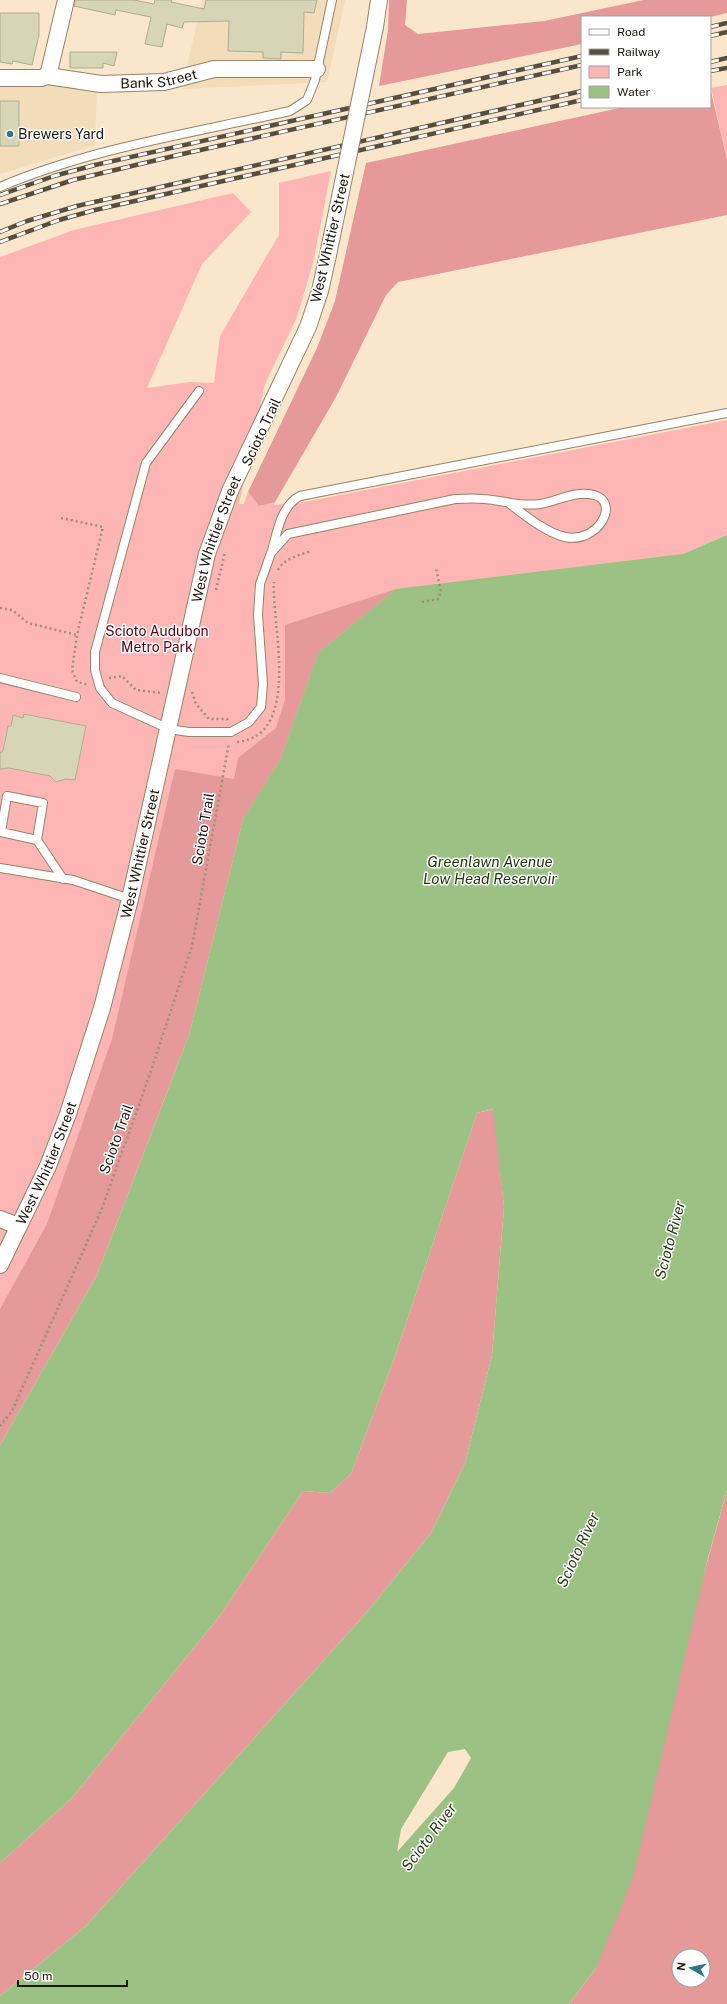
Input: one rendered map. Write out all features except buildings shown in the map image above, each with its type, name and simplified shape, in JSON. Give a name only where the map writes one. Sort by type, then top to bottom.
[{"type":"street","points":[[48,76],[66,0]]},
{"type":"street","name":"West Whittier Street","points":[[0,1264],[48,1166],[68,1114],[102,1008],[130,900],[207,554],[218,522],[244,460],[308,327],[320,291],[375,27],[379,0]]},
{"type":"street","name":"Bank Street","points":[[0,78],[41,78],[48,76],[101,84],[164,82],[214,69],[317,69]]},
{"type":"street","points":[[0,1218],[18,1226]]},
{"type":"lane","points":[[0,187],[36,172],[136,145],[290,111],[307,100],[315,80],[332,0]]},
{"type":"lane","points":[[199,391],[146,463],[95,652],[95,670],[100,688],[112,703],[169,729],[189,732],[231,732],[250,722],[261,707],[263,684],[258,615],[260,584],[287,507],[292,500],[300,496],[727,413]]},
{"type":"lane","points":[[271,553],[288,534],[455,499],[483,499],[510,504],[540,504],[578,494],[594,495],[601,498],[605,504],[606,514],[603,522],[597,530],[578,537],[564,537],[525,516],[510,504]]},
{"type":"lane","points":[[0,678],[76,697]]},
{"type":"lane","points":[[37,840],[1,832],[7,796],[43,803],[37,840],[63,879]]},
{"type":"lane","points":[[0,868],[63,879],[130,900]]},
{"type":"path","points":[[215,594],[226,549]]},
{"type":"path","points":[[278,571],[282,564],[293,557],[312,551]]},
{"type":"path","points":[[422,602],[438,599],[442,592],[436,568]]},
{"type":"path","points":[[228,743],[243,742],[259,734],[268,722],[276,705],[280,662],[273,594],[274,577]]},
{"type":"path","points":[[0,608],[12,610],[28,623],[77,635]]},
{"type":"path","points":[[192,690],[196,704],[209,718],[227,719],[231,732]]},
{"type":"path","name":"Scioto Trail","points":[[0,1426],[12,1411],[72,1273],[87,1244],[150,1074],[192,946],[231,732]]},
{"type":"shaded area","points":[[202,0],[345,0],[327,82],[182,89]]},
{"type":"shaded area","points":[[389,0],[407,0],[405,25],[418,34],[544,21],[644,0],[727,0],[727,13],[711,17],[581,16],[581,44],[379,86],[388,30]]},
{"type":"shaded area","points":[[0,81],[97,85],[95,145],[0,174]]},
{"type":"shaded area","points":[[711,92],[727,159],[727,215],[398,282],[386,295],[336,397],[275,502],[259,506],[248,492],[317,348],[335,301],[366,163],[619,108],[711,108]]},
{"type":"shaded area","points":[[396,589],[318,653],[281,758],[243,819],[189,1035],[97,1275],[0,1445],[0,1309],[47,1224],[112,1039],[175,769],[234,779],[238,758],[276,728],[285,699],[285,625]]},
{"type":"shaded area","points":[[494,1109],[504,1207],[492,1355],[465,1463],[431,1533],[367,1612],[86,1926],[0,1996],[0,1863],[72,1798],[219,1617],[303,1491],[330,1493],[351,1474],[394,1359],[477,1113]]},
{"type":"shaded area","points":[[727,1490],[727,2004],[569,2004],[596,1968]]},
{"type":"green space","points":[[727,85],[727,159],[711,88]]},
{"type":"green space","name":"Scioto Audubon Metro Park","points":[[331,171],[313,263],[297,317],[265,384],[239,504],[244,504],[248,492],[259,506],[275,502],[274,505],[299,503],[727,420],[727,535],[683,554],[243,819],[189,1035],[0,1445],[0,257],[74,230],[233,193],[251,212],[202,264],[147,388],[190,382],[214,383],[220,336],[279,235],[279,183]]},
{"type":"water","name":"Greenlawn Avenue Low Head Reservoir","points":[[727,535],[727,1490],[708,1558],[633,1878],[596,1968],[569,2004],[0,2004],[0,1996],[86,1926],[367,1612],[431,1533],[465,1463],[492,1355],[504,1207],[493,1109],[477,1113],[394,1359],[351,1474],[330,1493],[303,1491],[219,1617],[72,1798],[0,1863],[0,1445],[97,1275],[189,1035],[243,819],[281,758],[318,653],[396,589],[683,554]],"holes":[[[465,1749],[471,1758],[454,1788],[397,1852],[401,1829],[448,1752]]]},
{"type":"railway","points":[[711,27],[727,23]]},
{"type":"railway","points":[[711,36],[727,32]]},
{"type":"railway","points":[[0,195],[54,176],[95,165],[581,56]]},
{"type":"railway","points":[[711,62],[727,58]]},
{"type":"railway","points":[[0,204],[73,180],[178,155],[581,65]]},
{"type":"railway","points":[[711,71],[727,68]]},
{"type":"railway","points":[[0,232],[27,221],[77,206],[581,91]]},
{"type":"railway","points":[[0,242],[59,220],[95,210],[581,100]]},
{"type":"place","name":"Brewers Yard","points":[[10,134]]},
{"type":"water label","name":"Scioto River","points":[[670,1240]]},
{"type":"water label","name":"Scioto River","points":[[578,1550]]},
{"type":"water label","name":"Scioto River","points":[[429,1837]]}]
